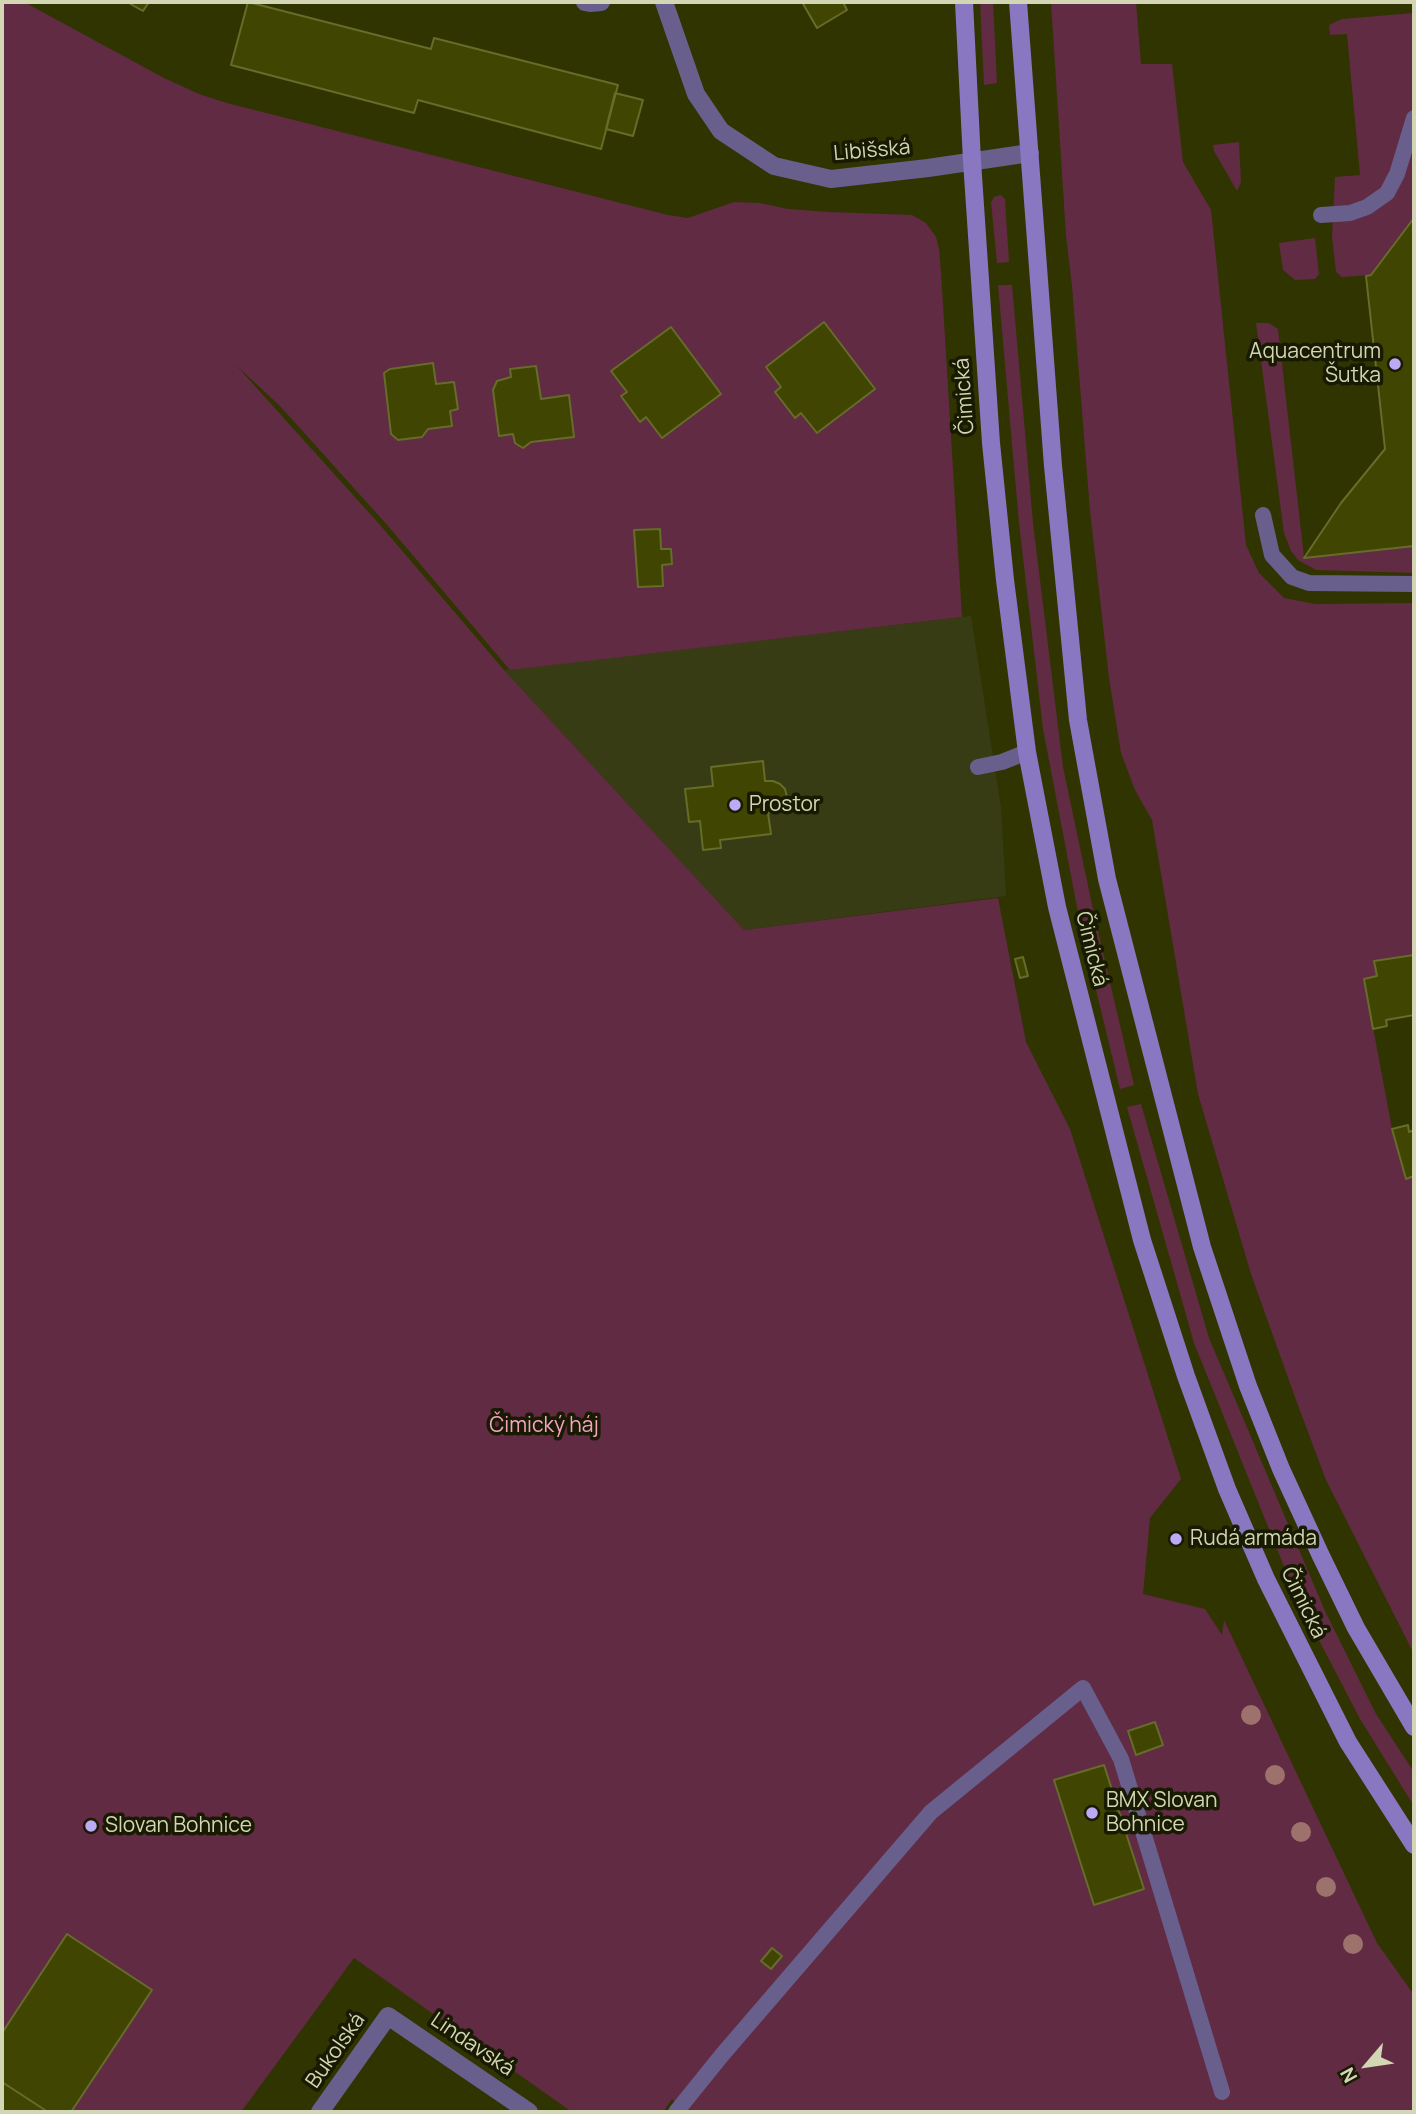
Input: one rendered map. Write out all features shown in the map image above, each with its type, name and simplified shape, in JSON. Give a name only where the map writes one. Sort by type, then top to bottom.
[{"type":"main road","name":"Čimická","points":[[964,2],[991,443],[1005,580],[1027,752],[1057,907],[1142,1240],[1186,1376],[1227,1489],[1271,1591],[1348,1742],[1414,1845]]},
{"type":"main road","name":"Čimická","points":[[1018,2],[1053,466],[1078,720],[1107,879],[1202,1247],[1248,1386],[1281,1469],[1356,1628],[1414,1727]]},
{"type":"street","points":[[585,2],[601,2]]},
{"type":"street","name":"Libišská","points":[[664,2],[696,94],[721,131],[774,166],[831,179],[928,169],[1030,153]]},
{"type":"street","name":"Bukolská","points":[[320,2112],[388,2016]]},
{"type":"street","name":"Lindavská","points":[[388,2016],[529,2112]]},
{"type":"lane","points":[[1321,215],[1350,213],[1367,207],[1387,193],[1397,174],[1414,118]]},
{"type":"lane","points":[[1263,515],[1272,555],[1292,576],[1309,583],[1414,584]]},
{"type":"lane","points":[[978,767],[1002,762],[1027,752]]},
{"type":"lane","points":[[676,2112],[931,1812],[1083,1688],[1121,1759],[1222,2092]]},
{"type":"shaded area","points":[[971,616],[1001,808],[1006,896],[744,930],[504,670]]},
{"type":"green space","name":"Čimický háj","points":[[2,2],[24,2],[164,78],[227,103],[668,215],[688,218],[734,202],[829,212],[912,215],[926,223],[936,237],[941,272],[962,617],[510,670],[388,526],[280,406],[236,365],[381,526],[504,670],[744,930],[998,898],[1026,1042],[1070,1129],[1181,1479],[1150,1518],[1143,1594],[1205,1609],[1222,1635],[1224,1620],[1377,1943],[1414,1995],[1414,2112],[685,2112],[672,2099],[663,2112],[572,2112],[354,1958],[241,2112],[2,2112]],"holes":[[[824,323],[875,389],[817,433],[766,366]],[[670,327],[721,394],[662,438],[646,417],[640,421],[622,396],[627,392],[612,371]],[[432,363],[436,384],[458,409],[450,411],[452,426],[428,429],[422,437],[391,434],[384,373],[390,369]],[[536,366],[541,399],[569,395],[574,437],[531,442],[523,447],[515,443],[513,434],[500,435],[493,390],[497,381],[511,377],[511,369]],[[659,529],[661,549],[671,549],[672,564],[662,565],[663,586],[638,587],[634,530]]]},
{"type":"green space","points":[[980,2],[993,2],[997,83],[984,85]]},
{"type":"green space","points":[[1051,2],[1136,2],[1141,64],[1172,64],[1183,162],[1211,210],[1246,545],[1259,573],[1284,598],[1315,604],[1414,603],[1414,955],[1375,961],[1377,976],[1364,979],[1392,1129],[1405,1178],[1414,1176],[1414,1654],[1326,1480],[1251,1274],[1198,1094],[1152,820],[1135,790],[1121,753],[1109,678],[1090,511],[1066,236]]},
{"type":"green space","points":[[1414,13],[1414,218],[1371,275],[1342,277],[1336,272],[1332,237],[1335,177],[1360,175],[1347,34],[1330,35],[1329,25],[1342,19]]},
{"type":"green space","points":[[1239,142],[1241,182],[1237,191],[1213,145]]},
{"type":"green space","points":[[1001,195],[1005,199],[1009,262],[997,263],[991,202],[994,197]]},
{"type":"green space","points":[[1315,238],[1319,274],[1315,279],[1295,280],[1283,270],[1279,243]]},
{"type":"green space","points":[[998,285],[1012,285],[1033,523],[1063,767],[1134,1085],[1120,1089],[1081,928],[1043,729],[1019,523]]},
{"type":"green space","points":[[1256,323],[1269,323],[1278,329],[1304,557],[1414,546],[1414,573],[1316,570],[1298,560],[1291,551],[1284,533]]},
{"type":"green space","points":[[1141,1104],[1209,1338],[1325,1611],[1376,1714],[1414,1772],[1414,1806],[1360,1719],[1296,1596],[1194,1343],[1127,1107]]},
{"type":"building","points":[[127,2],[149,2],[143,11]]},
{"type":"building","points":[[248,2],[431,49],[434,38],[618,85],[601,149],[418,100],[414,113],[231,65]]},
{"type":"building","points":[[802,2],[843,2],[847,10],[817,28]]},
{"type":"building","points":[[615,93],[643,100],[633,136],[606,129]]},
{"type":"building","name":"Aquacentrum Šutka","points":[[1414,218],[1414,546],[1304,558],[1341,503],[1385,449],[1366,276],[1371,275]]},
{"type":"building","points":[[824,322],[875,389],[817,433],[801,413],[795,418],[775,392],[781,387],[766,367]]},
{"type":"building","points":[[671,327],[721,394],[662,438],[646,417],[640,422],[621,396],[627,392],[611,371]]},
{"type":"building","points":[[433,363],[436,384],[454,382],[458,409],[450,411],[452,426],[428,429],[422,437],[398,440],[391,434],[384,373],[390,369]]},
{"type":"building","points":[[536,366],[541,399],[569,395],[574,437],[531,442],[523,448],[515,443],[513,434],[499,436],[493,390],[497,381],[511,377],[510,369]]},
{"type":"building","points":[[660,529],[661,549],[671,549],[672,564],[662,565],[663,586],[638,587],[634,530]]},
{"type":"building","name":"Prostor","points":[[763,761],[765,781],[780,784],[787,797],[780,810],[768,813],[771,834],[720,840],[721,848],[703,850],[700,821],[689,822],[685,789],[713,786],[711,767]]},
{"type":"building","points":[[1414,955],[1414,1015],[1386,1020],[1387,1026],[1373,1029],[1364,979],[1377,976],[1374,961]]},
{"type":"building","points":[[1023,957],[1028,976],[1020,978],[1015,959]]},
{"type":"building","points":[[1408,1125],[1409,1132],[1414,1130],[1414,1176],[1406,1179],[1392,1129]]},
{"type":"building","points":[[1155,1722],[1163,1745],[1136,1755],[1128,1731]]},
{"type":"building","name":"BMX Slovan Bohnice","points":[[1104,1765],[1144,1889],[1094,1905],[1054,1780]]},
{"type":"building","points":[[67,1934],[152,1990],[71,2112],[48,2112],[2,2082],[2,2033]]},
{"type":"building","points":[[772,1948],[782,1956],[771,1969],[761,1961]]},
{"type":"building","points":[[2,2082],[48,2112],[2,2112]]},
{"type":"place","name":"Aquacentrum Šutka","points":[[1395,364]]},
{"type":"place","name":"Prostor","points":[[735,805]]},
{"type":"place","name":"Rudá armáda","points":[[1176,1539]]},
{"type":"place","name":"BMX Slovan Bohnice","points":[[1092,1813]]},
{"type":"place","name":"Slovan Bohnice","points":[[91,1826]]}]
